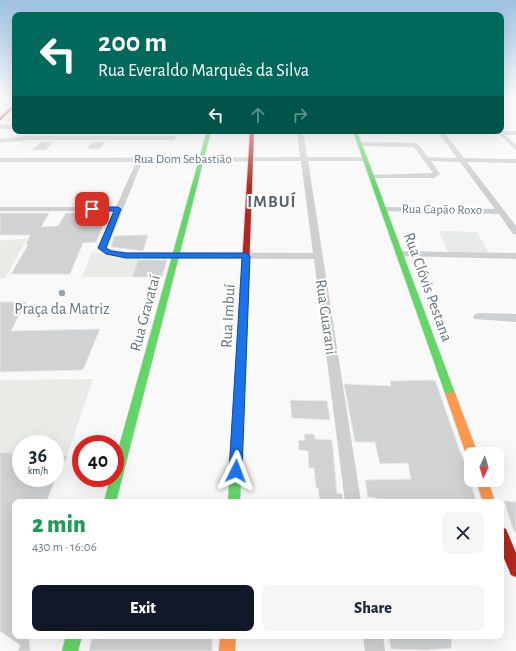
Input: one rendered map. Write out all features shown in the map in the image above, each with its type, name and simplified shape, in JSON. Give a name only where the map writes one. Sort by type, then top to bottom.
[{"type":"street","points":[[504,132],[516,133]]},
{"type":"street","name":"Rua Gravataí","points":[[111,499],[208,134]]},
{"type":"street","name":"Rua Imbuí","points":[[234,499],[252,134]]},
{"type":"street","name":"Rua Guarani","points":[[300,134],[354,499]]},
{"type":"street","name":"Rua Clóvis Pestana","points":[[356,134],[469,447]]},
{"type":"street","points":[[442,134],[516,232]]},
{"type":"street","points":[[501,134],[516,148]]},
{"type":"street","points":[[0,141],[27,138],[174,138]]},
{"type":"street","points":[[359,144],[418,146],[437,175],[372,176]]},
{"type":"street","points":[[140,159],[102,248],[109,252],[122,255],[318,256]]},
{"type":"street","name":"Rua Dom Sebastião","points":[[0,160],[365,159]]},
{"type":"street","points":[[427,159],[516,160]]},
{"type":"street","points":[[0,209],[118,209]]},
{"type":"street","name":"Rua Capão Roxo","points":[[384,209],[501,212]]},
{"type":"street","points":[[400,254],[516,256]]},
{"type":"street","points":[[478,317],[516,318]]},
{"type":"street","points":[[484,487],[488,499]]},
{"type":"street","points":[[504,541],[516,570]]},
{"type":"street","points":[[70,651],[73,639]]},
{"type":"street","points":[[227,651],[228,639]]},
{"type":"street","points":[[373,639],[375,651]]},
{"type":"shaded area","points":[[439,231],[477,232],[489,253],[448,252]]},
{"type":"shaded area","points":[[27,239],[5,278],[0,279],[0,242],[2,240]]},
{"type":"shaded area","points":[[92,252],[121,258],[139,258],[132,277],[82,277]]},
{"type":"shaded area","points":[[93,379],[74,435],[72,435],[72,441],[67,456],[64,456],[64,435],[12,435],[12,453],[0,452],[0,380]]},
{"type":"building","points":[[40,142],[53,142],[46,150],[32,150]]},
{"type":"building","points":[[92,142],[105,142],[100,149],[87,149]]},
{"type":"building","points":[[109,212],[96,242],[83,243],[70,274],[11,274],[28,245],[26,244],[30,235],[0,235],[0,213],[49,213],[41,227],[58,226],[66,213]]},
{"type":"building","points":[[148,235],[143,251],[111,247],[114,236]]},
{"type":"building","points":[[138,260],[167,260],[162,277],[132,277]]},
{"type":"building","points":[[0,302],[26,302],[11,331],[100,329],[83,370],[0,372]]},
{"type":"building","points":[[435,380],[464,461],[464,487],[472,487],[475,499],[382,499],[368,497],[365,480],[411,479],[408,463],[380,464],[375,442],[355,442],[344,384],[391,386],[390,381]]},
{"type":"building","points":[[290,400],[327,401],[330,420],[292,418]]},
{"type":"building","points":[[304,434],[314,434],[315,439],[332,440],[337,493],[342,494],[343,499],[320,499],[318,488],[316,488],[314,468],[309,468],[308,451],[299,450],[298,441],[305,440]]},
{"type":"building","points":[[0,452],[12,453],[12,487],[52,487],[47,499],[12,499],[12,639],[29,639],[30,651],[18,651],[20,645],[0,631]]},
{"type":"building","points":[[504,501],[516,502],[516,532],[514,532]]},
{"type":"building","points":[[91,639],[212,639],[212,651],[89,651]]},
{"type":"building","points":[[389,639],[452,639],[451,648],[426,650],[391,649]]},
{"type":"traffic: fast","points":[[111,499],[208,134]]},
{"type":"traffic: fast","points":[[356,134],[451,396]]},
{"type":"traffic: fast","points":[[234,499],[244,299]]},
{"type":"traffic: fast","points":[[70,651],[73,639]]},
{"type":"traffic: slow","points":[[451,396],[469,447]]},
{"type":"traffic: slow","points":[[484,487],[488,499]]},
{"type":"traffic: slow","points":[[227,651],[228,639]]},
{"type":"traffic: jam","points":[[244,299],[252,134]]},
{"type":"traffic: jam","points":[[504,541],[516,570]]},
{"type":"place","name":"Praça da Matriz","points":[[62,293]]},
{"type":"district","name":"IMBUÍ","points":[[272,201]]},
{"type":"route","points":[[92,209],[118,209],[102,248],[118,255],[246,256],[236,471]]}]
